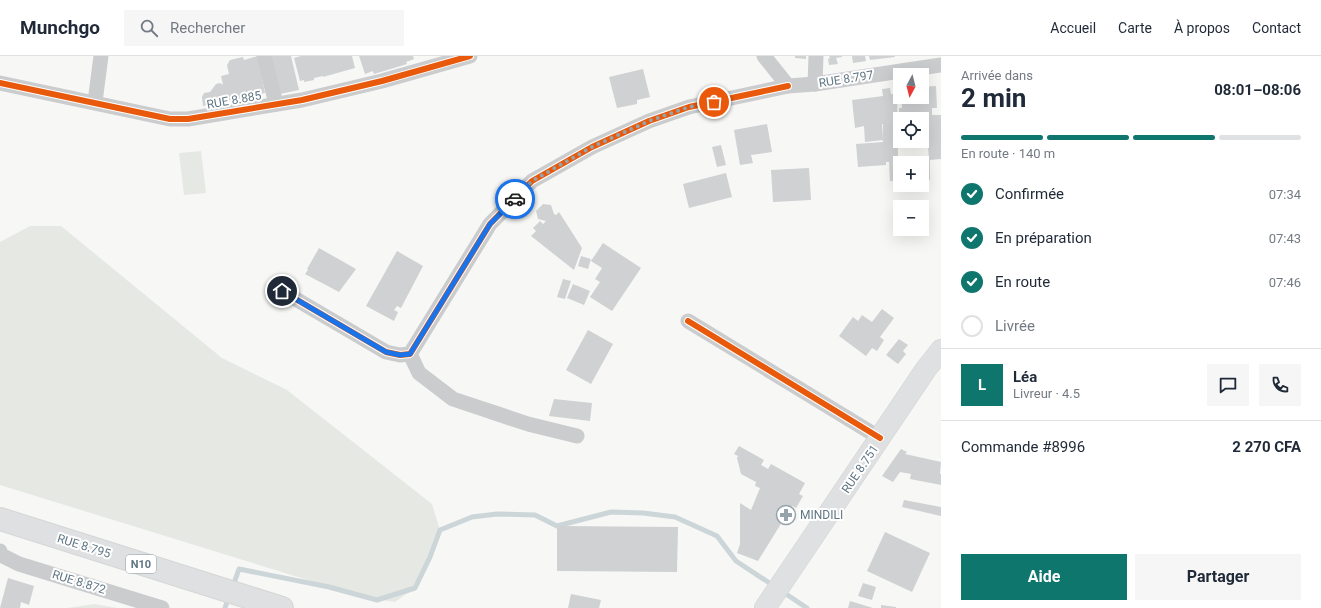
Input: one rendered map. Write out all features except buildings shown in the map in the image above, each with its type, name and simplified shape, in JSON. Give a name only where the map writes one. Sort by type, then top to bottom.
[{"type":"highway","name":"RUE 8.795","points":[[0,519],[282,608]]},
{"type":"main road","name":"RUE 8.751","points":[[765,608],[926,369],[941,350]]},
{"type":"street","points":[[95,102],[101,56]]},
{"type":"street","points":[[264,56],[276,104]]},
{"type":"street","name":"RUE 8.885","points":[[0,83],[170,119],[188,119],[276,104],[382,81],[470,56]]},
{"type":"street","points":[[764,56],[788,86]]},
{"type":"street","points":[[815,84],[816,56]]},
{"type":"street","name":"RUE 8.797","points":[[410,354],[490,224],[532,181],[592,147],[649,121],[689,107],[788,86],[815,84],[941,64]]},
{"type":"street","points":[[282,291],[386,352],[400,355],[410,354],[419,373],[453,399],[528,424],[577,436]]},
{"type":"street","points":[[688,321],[880,438]]},
{"type":"street","name":"RUE 8.872","points":[[0,551],[1,555],[19,564],[162,608]]},
{"type":"shaded area","points":[[201,151],[206,193],[184,195],[179,153]]},
{"type":"shaded area","points":[[30,226],[61,226],[222,358],[287,390],[432,504],[440,530],[419,585],[395,602],[366,598],[0,485],[0,242]]},
{"type":"shaded area","points":[[95,604],[117,608],[67,608]]},
{"type":"waterway","points":[[233,586],[239,569],[329,587],[377,600],[415,588],[430,557],[440,530],[472,517],[497,514],[535,515],[557,526],[611,512],[643,513],[675,517],[717,536],[736,561],[774,586]]},
{"type":"waterway","points":[[783,592],[807,608]]},
{"type":"waterway","points":[[225,608],[229,596]]},
{"type":"cycle path","points":[[0,83],[170,119],[188,119],[302,100],[382,81],[470,56]]},
{"type":"cycle path","points":[[282,291],[386,352],[400,355],[410,354],[490,224],[532,181],[592,147],[649,121],[689,107],[788,86]]},
{"type":"cycle path","points":[[688,321],[880,438]]},
{"type":"way so far","points":[[515,199],[532,181],[592,147],[649,121],[689,107],[714,102]]},
{"type":"place","name":"MINDILI","points":[[786,515]]},
{"type":"route","points":[[282,291],[386,352],[400,355],[410,354],[490,224],[515,199]]}]
